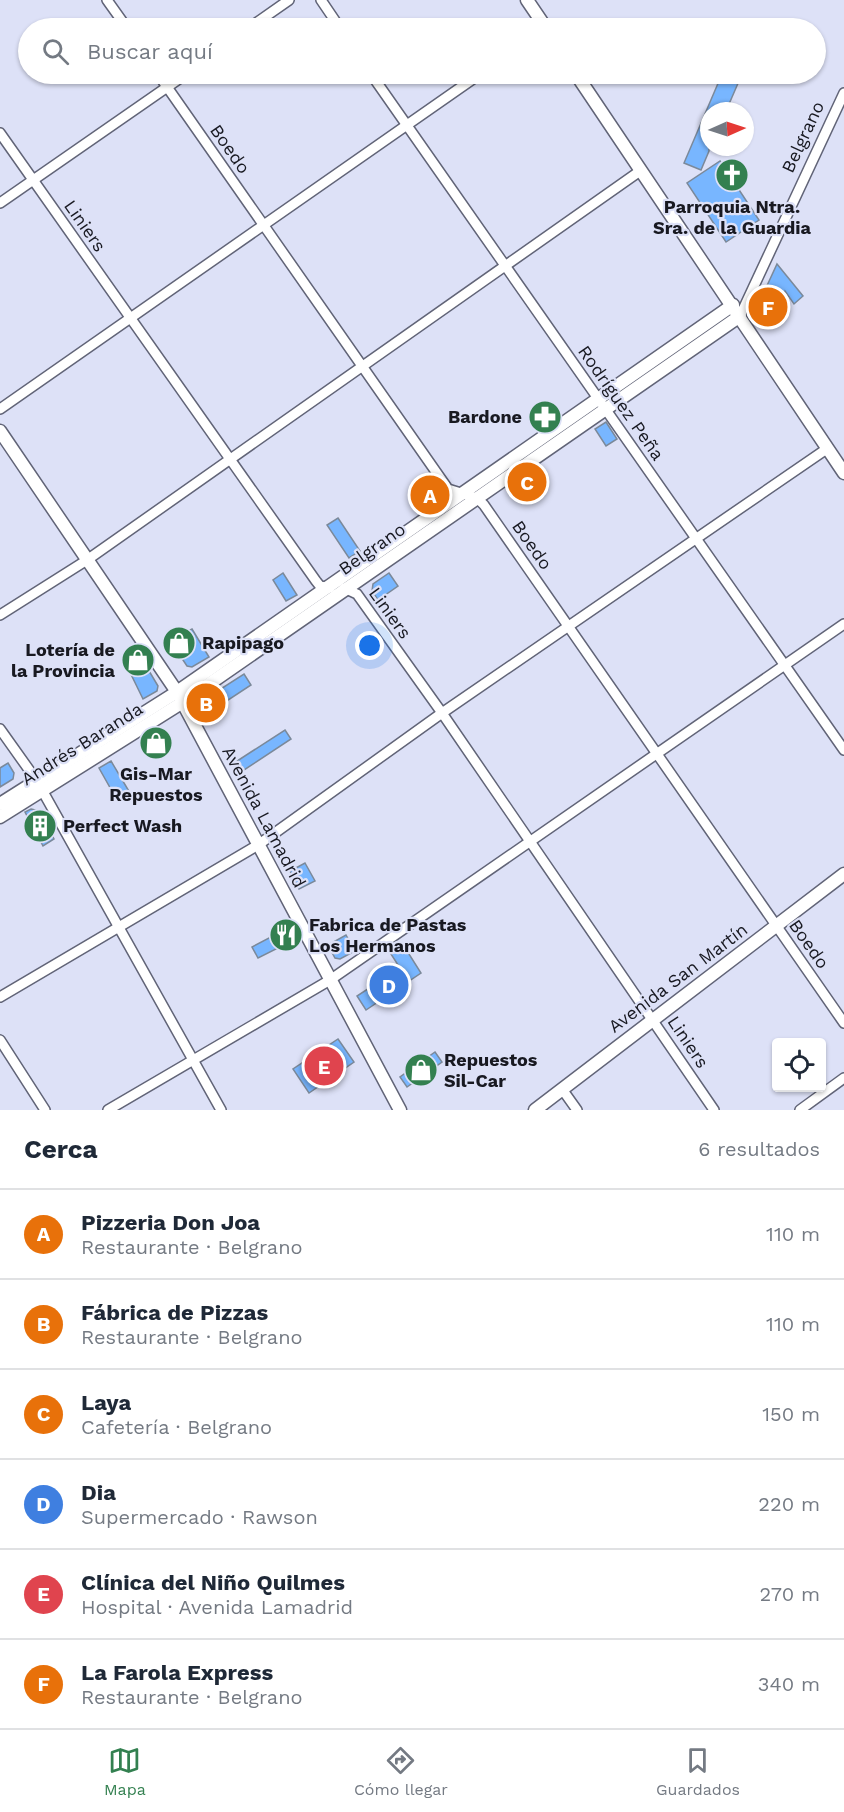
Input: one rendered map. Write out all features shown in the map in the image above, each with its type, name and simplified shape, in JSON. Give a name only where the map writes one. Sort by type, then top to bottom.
[{"type":"main road","points":[[527,0],[539,18]]},
{"type":"main road","points":[[583,84],[844,473]]},
{"type":"main road","name":"Belgrano","points":[[180,697],[328,588],[462,494],[601,404],[736,311]]},
{"type":"main road","name":"Belgrano","points":[[180,697],[348,588],[477,498],[601,404]]},
{"type":"main road","name":"Avenida Lamadrid","points":[[0,431],[180,697],[399,1110]]},
{"type":"main road","name":"Andrés Baranda","points":[[0,817],[39,786],[180,697]]},
{"type":"main road","name":"Andrés Baranda","points":[[0,804],[39,786]]},
{"type":"main road","name":"Avenida San Martín","points":[[535,1110],[844,874]]},
{"type":"street","points":[[107,0],[120,18]]},
{"type":"street","points":[[263,18],[289,0]]},
{"type":"street","points":[[321,0],[333,18]]},
{"type":"street","name":"Boedo","points":[[165,84],[448,489],[477,498],[844,1023]]},
{"type":"street","points":[[0,203],[171,84]]},
{"type":"street","name":"Rodríguez Peña","points":[[378,84],[844,750]]},
{"type":"street","points":[[0,409],[465,84]]},
{"type":"street","name":"Belgrano","points":[[736,311],[749,293],[844,93]]},
{"type":"street","name":"Liniers","points":[[0,133],[316,581],[328,588],[348,588],[357,594],[442,713],[714,1110]]},
{"type":"street","points":[[0,615],[87,560],[504,264],[640,171]]},
{"type":"street","points":[[0,997],[258,845],[442,713],[828,448]]},
{"type":"street","points":[[108,1110],[330,980],[783,664],[844,624]]},
{"type":"street","points":[[0,729],[39,786],[221,1110]]},
{"type":"street","points":[[0,1040],[45,1110]]},
{"type":"street","points":[[800,1110],[844,1078]]},
{"type":"street","points":[[562,1089],[577,1110]]},
{"type":"building","points":[[718,84],[738,84],[730,102],[710,102]]},
{"type":"building","points":[[700,126],[700,156],[707,156],[701,170],[684,163]]},
{"type":"building","points":[[720,161],[759,220],[726,242],[687,183]]},
{"type":"building","points":[[777,264],[803,296],[794,304],[785,291],[770,326],[760,312],[759,303]]},
{"type":"building","points":[[606,422],[617,439],[606,446],[595,429]]},
{"type":"building","points":[[530,475],[544,495],[533,502],[520,483]]},
{"type":"building","points":[[428,480],[436,491],[435,498],[424,505],[414,489]]},
{"type":"building","points":[[338,518],[360,551],[349,558],[327,525]]},
{"type":"building","points":[[283,573],[297,595],[286,601],[273,580]]},
{"type":"building","points":[[389,573],[398,586],[378,600],[372,591],[373,584]]},
{"type":"building","points":[[192,629],[209,657],[192,667],[187,666],[169,639],[179,632],[181,635]]},
{"type":"building","points":[[139,654],[158,686],[157,691],[143,699],[125,662]]},
{"type":"building","points":[[244,674],[251,685],[207,714],[203,706],[205,699]]},
{"type":"building","name":"Gis-Mar Repuestos","points":[[159,730],[169,748],[154,756],[144,738]]},
{"type":"building","points":[[285,730],[291,739],[241,772],[234,763]]},
{"type":"building","points":[[111,761],[130,793],[117,800],[99,768]]},
{"type":"building","points":[[8,763],[14,773],[13,779],[0,787],[0,768]]},
{"type":"building","name":"Perfect Wash","points":[[31,809],[39,811],[54,839],[43,846],[25,812]]},
{"type":"building","points":[[305,863],[315,881],[299,889],[290,871]]},
{"type":"building","points":[[288,928],[294,940],[258,958],[252,947]]},
{"type":"building","points":[[346,935],[355,951],[340,959],[335,958],[328,945]]},
{"type":"building","points":[[402,943],[421,973],[366,1010],[357,996],[400,968],[389,951]]},
{"type":"building","points":[[338,1039],[354,1062],[309,1093],[293,1069]]},
{"type":"building","name":"Repuestos Sil-Car","points":[[435,1052],[442,1062],[407,1087],[400,1077]]},
{"type":"place","name":"Parroquia Ntra. Sra. de la Guardia","points":[[732,175]]},
{"type":"place","name":"La Farola Express","points":[[768,307]]},
{"type":"place","name":"Bardone","points":[[545,417]]},
{"type":"place","name":"Laya","points":[[527,482]]},
{"type":"place","name":"Pizzeria Don Joa","points":[[430,495]]},
{"type":"place","name":"Rapipago","points":[[179,643]]},
{"type":"place","name":"Lotería de la Provincia","points":[[138,660]]},
{"type":"place","name":"Fábrica de Pizzas","points":[[206,703]]},
{"type":"place","name":"Gis-Mar Repuestos","points":[[156,743]]},
{"type":"place","name":"Perfect Wash","points":[[40,826]]},
{"type":"place","name":"Fabrica de Pastas Los Hermanos","points":[[286,935]]},
{"type":"place","name":"Dia","points":[[389,985]]},
{"type":"place","name":"Clínica del Niño Quilmes","points":[[324,1066]]},
{"type":"place","name":"Repuestos Sil-Car","points":[[421,1070]]}]
